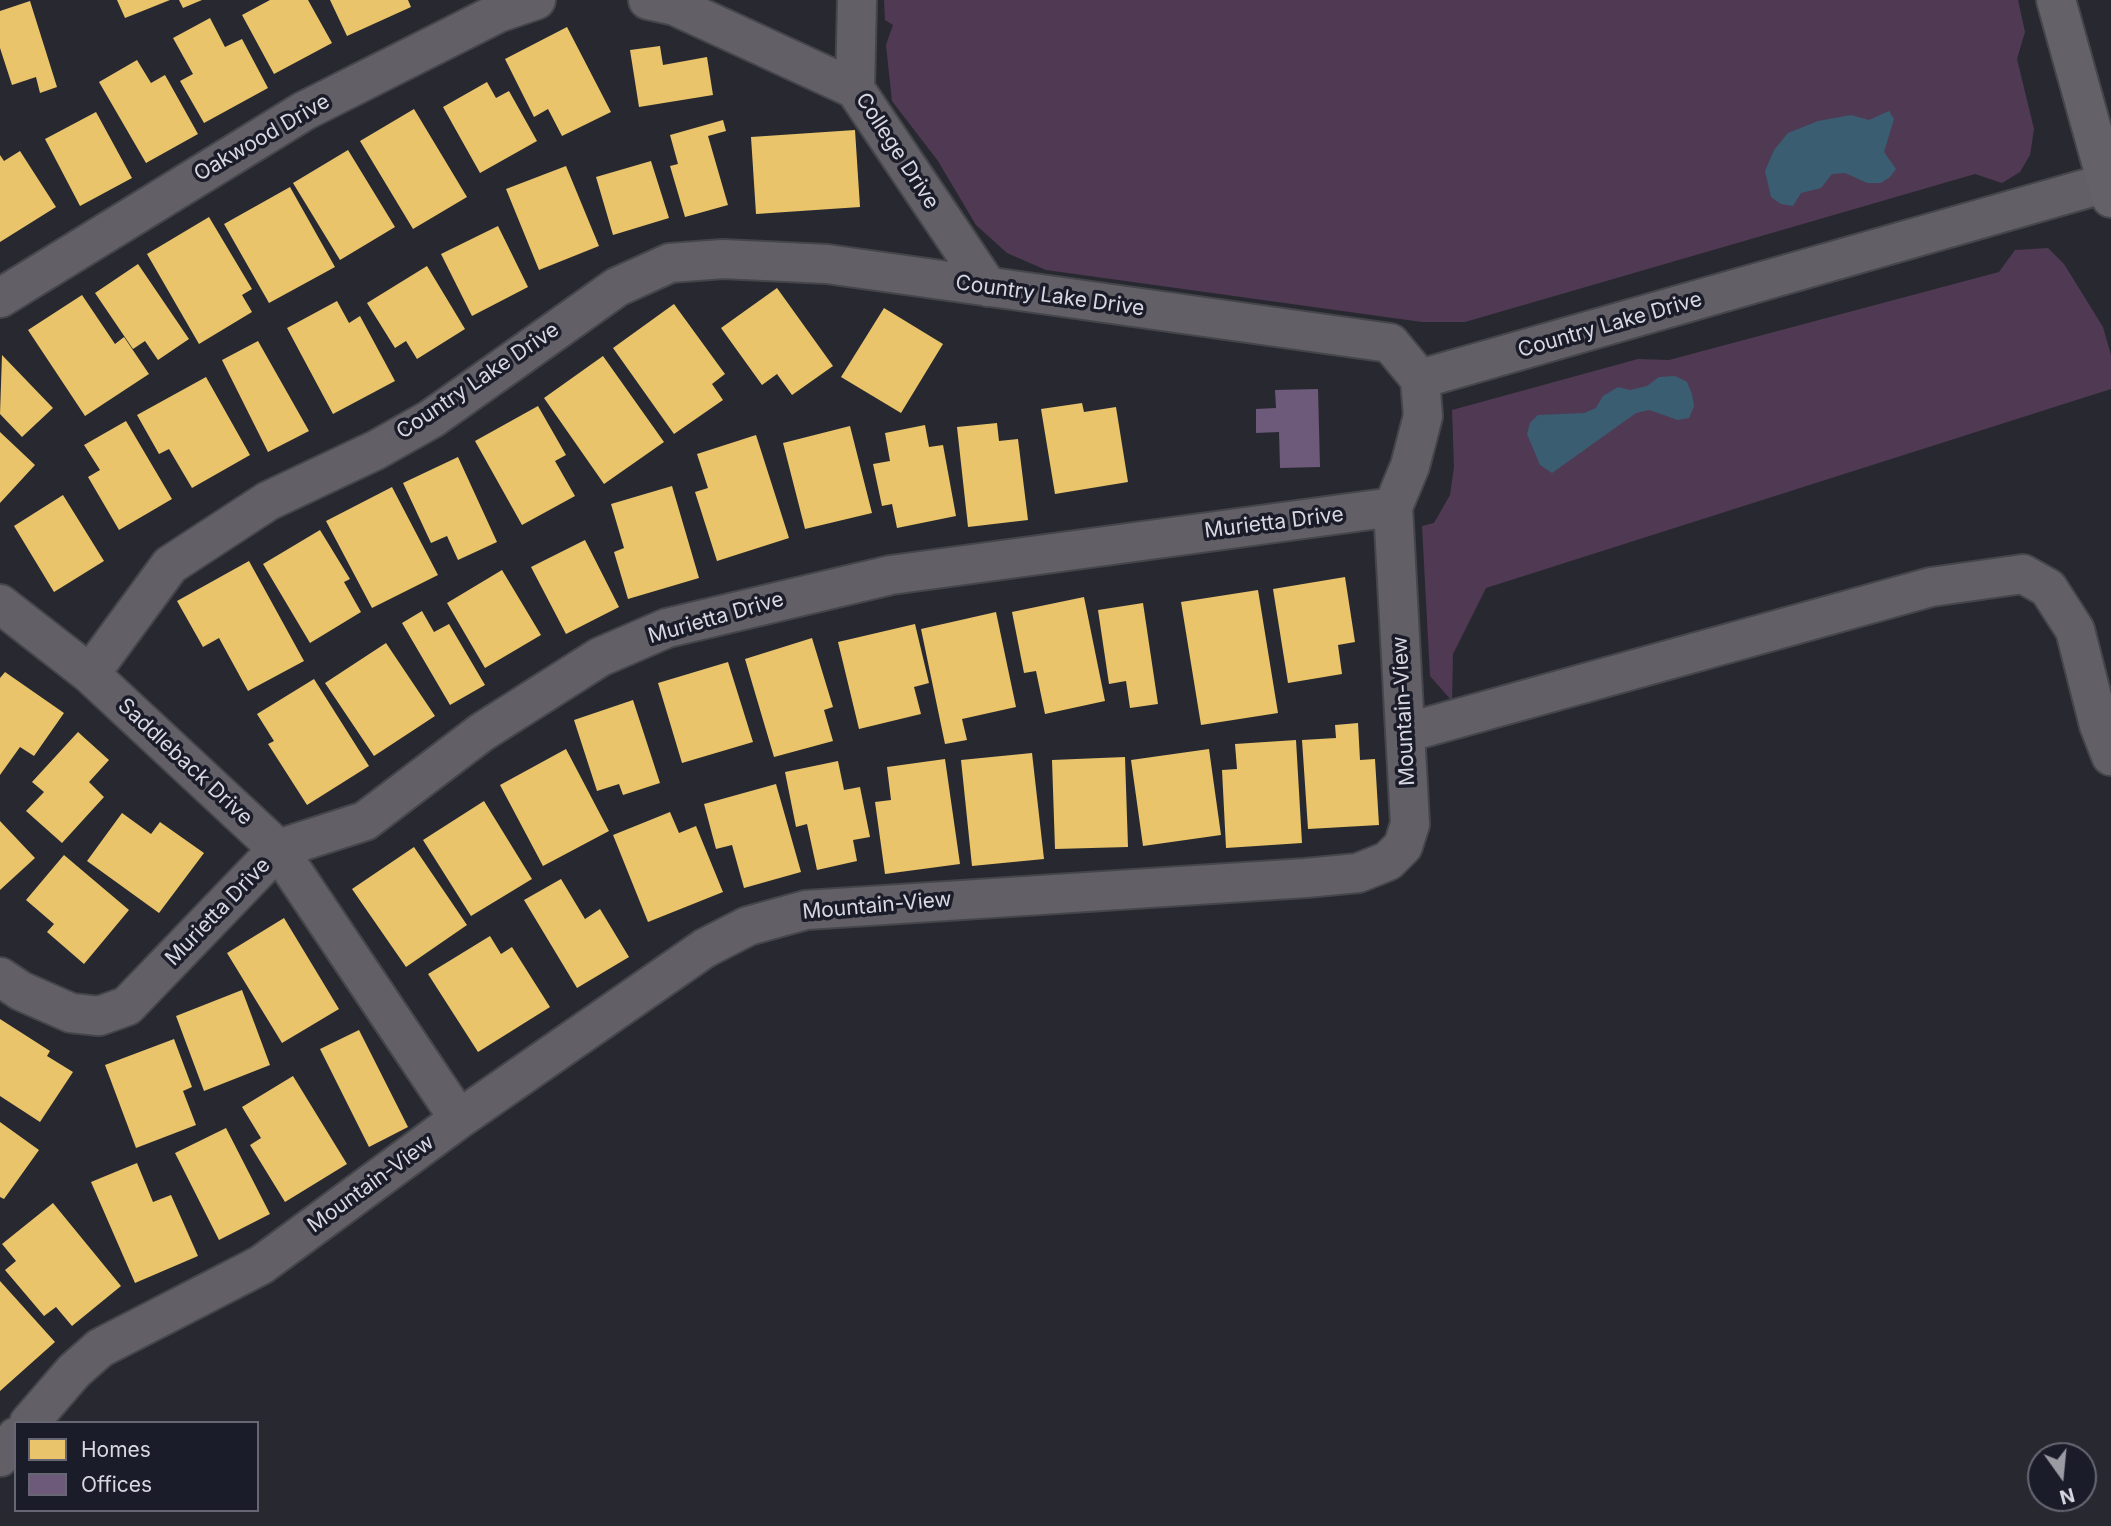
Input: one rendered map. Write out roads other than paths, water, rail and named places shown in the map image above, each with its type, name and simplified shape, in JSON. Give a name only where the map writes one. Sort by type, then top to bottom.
[{"type":"main road","points":[[2056,0],[2109,190]]},
{"type":"lane","name":"Oakwood Drive","points":[[0,298],[304,111],[498,13],[536,0]]},
{"type":"lane","points":[[649,0],[687,11],[855,89]]},
{"type":"lane","name":"College Drive","points":[[857,0],[855,89],[988,287]]},
{"type":"lane","name":"Country Lake Drive","points":[[90,674],[170,565],[268,501],[376,450],[431,419],[617,287],[670,262],[723,259],[827,264],[1390,343],[1420,379],[2109,190]]},
{"type":"lane","name":"Mountain-View","points":[[31,1421],[74,1371],[100,1348],[261,1265],[458,1119],[705,948],[748,926],[794,913],[1358,873],[1388,860],[1403,846],[1410,824],[1393,507],[1410,466],[1423,416],[1420,379]]},
{"type":"lane","name":"Murietta Drive","points":[[0,977],[20,991],[71,1013],[99,1016],[127,1006],[278,849],[365,821],[503,719],[600,657],[667,628],[891,575],[1393,507]]},
{"type":"lane","points":[[1405,733],[1931,587],[2023,574],[2048,588],[2075,630],[2099,725],[2111,756]]},
{"type":"lane","name":"Saddleback Drive","points":[[0,604],[90,674],[278,849],[458,1119]]},
{"type":"lane","points":[[0,1457],[14,1440]]},
{"type":"water","points":[[1889,111],[1894,119],[1884,152],[1896,169],[1890,177],[1881,183],[1867,183],[1845,173],[1832,174],[1821,188],[1801,193],[1793,206],[1781,204],[1771,197],[1765,171],[1774,150],[1788,133],[1818,121],[1851,115],[1869,120]]},
{"type":"water","points":[[1675,376],[1687,382],[1692,394],[1694,406],[1689,418],[1678,420],[1649,410],[1636,413],[1552,473],[1540,465],[1527,434],[1530,423],[1538,415],[1584,413],[1596,408],[1603,396],[1618,387],[1630,390],[1647,386],[1659,377]]}]
